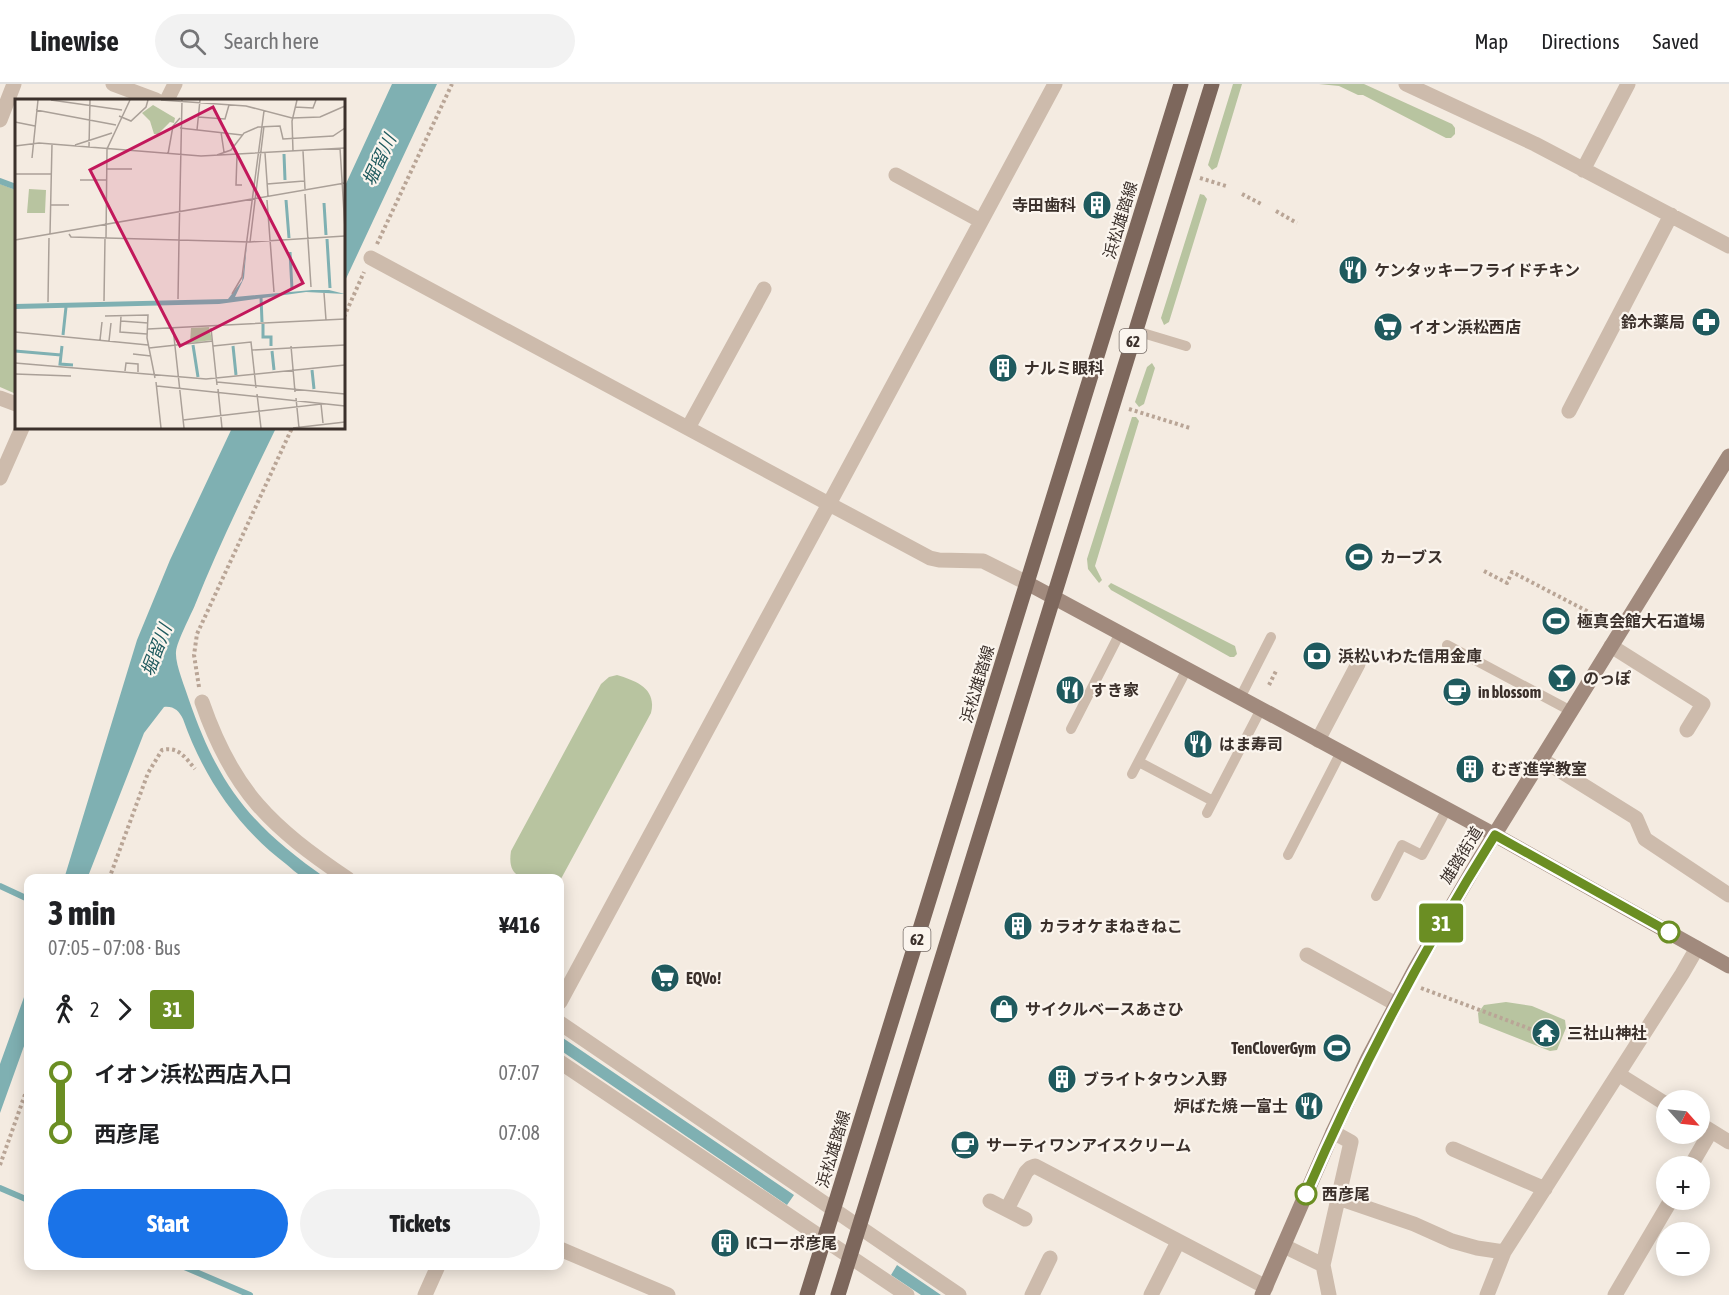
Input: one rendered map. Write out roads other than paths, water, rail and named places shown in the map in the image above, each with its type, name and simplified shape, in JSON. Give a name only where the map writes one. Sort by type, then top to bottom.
[{"type":"main road","name":"浜松雄踏線","points":[[807,1295],[1181,84]]},
{"type":"main road","name":"62","points":[[838,1295],[1212,84]]},
{"type":"street","points":[[0,120],[14,84]]},
{"type":"street","points":[[113,84],[153,99]]},
{"type":"street","points":[[168,99],[175,84]]},
{"type":"street","points":[[564,995],[1055,84]]},
{"type":"street","points":[[1406,84],[1510,132],[1729,246]]},
{"type":"street","points":[[1583,170],[1628,84]]},
{"type":"street","points":[[896,175],[981,221]]},
{"type":"street","points":[[1569,411],[1671,215]]},
{"type":"street","points":[[371,258],[930,558],[983,561],[1027,583],[1495,835],[1729,966]]},
{"type":"street","points":[[688,428],[764,289]]},
{"type":"street","points":[[0,398],[15,404]]},
{"type":"street","points":[[0,478],[22,429]]},
{"type":"street","name":"雄踏街道","points":[[1264,1291],[1333,1132],[1396,1004],[1440,925],[1729,456]]},
{"type":"street","points":[[1611,646],[1703,704],[1687,730]]},
{"type":"street","points":[[1318,740],[1358,664]]},
{"type":"street","points":[[202,702],[222,753],[252,800],[291,838],[341,874]]},
{"type":"street","points":[[1541,759],[1636,818],[1645,839],[1729,895]]},
{"type":"street","points":[[1487,1295],[1504,1252],[1696,948]]},
{"type":"street","points":[[1307,955],[1396,1004]]},
{"type":"street","points":[[564,1026],[959,1295]]},
{"type":"street","points":[[564,1065],[907,1295]]},
{"type":"street","points":[[1618,1074],[1656,1098]]},
{"type":"street","points":[[1710,1131],[1729,1142]]},
{"type":"street","points":[[1329,1295],[1323,1265],[1351,1142],[1333,1132]]},
{"type":"street","points":[[1453,1149],[1545,1189]]},
{"type":"street","points":[[1006,1209],[1026,1172],[1035,1166],[1178,1242],[1264,1291]]},
{"type":"street","points":[[1338,1198],[1413,1224],[1452,1241],[1504,1252]]},
{"type":"street","points":[[990,1200],[1025,1219]]},
{"type":"street","points":[[1616,1295],[1665,1210]]},
{"type":"street","points":[[1151,1295],[1178,1242]]},
{"type":"street","points":[[1284,1246],[1323,1265]]},
{"type":"street","points":[[564,1251],[668,1295]]},
{"type":"street","points":[[1032,1295],[1050,1258]]},
{"type":"street","points":[[425,1295],[436,1270]]},
{"type":"lane","points":[[1136,331],[1186,346]]},
{"type":"lane","points":[[1071,729],[1120,633]]},
{"type":"lane","points":[[1240,698],[1271,637]]},
{"type":"lane","points":[[1447,645],[1571,711]]},
{"type":"lane","points":[[1132,774],[1187,669]]},
{"type":"lane","points":[[1207,813],[1260,709]]},
{"type":"lane","points":[[1288,855],[1341,752]]},
{"type":"lane","points":[[1139,762],[1213,801]]},
{"type":"lane","points":[[1376,896],[1402,844],[1422,855],[1447,809]]},
{"type":"water","name":"堀留川","points":[[392,84],[437,84],[345,281],[345,186]]},
{"type":"water","name":"堀留川","points":[[232,429],[276,429],[181,635],[176,652],[177,663],[200,731],[226,781],[258,822],[320,874],[299,874],[252,834],[211,780],[181,716],[171,707],[164,707],[144,733],[89,874],[66,874],[137,640],[170,560]]},
{"type":"water","points":[[24,997],[24,1046],[0,1113],[0,1064]]},
{"type":"water","points":[[564,1039],[794,1195],[787,1205],[564,1053]]},
{"type":"water","points":[[897,1265],[941,1295],[921,1295],[891,1275]]},
{"type":"waterway","points":[[0,181],[15,187]]},
{"type":"waterway","points":[[0,886],[24,897]]},
{"type":"waterway","points":[[0,1188],[24,1198]]},
{"type":"waterway","points":[[191,1270],[250,1295]]},
{"type":"place","name":"寺田歯科","points":[[1097,205]]},
{"type":"place","name":"ケンタッキーフライドチキン","points":[[1353,270]]},
{"type":"place","name":"鈴木薬局","points":[[1706,322]]},
{"type":"place","name":"イオン浜松西店","points":[[1388,327]]},
{"type":"place","name":"ナルミ眼科","points":[[1003,368]]},
{"type":"place","name":"カーブス","points":[[1359,557]]},
{"type":"place","name":"極真会館大石道場","points":[[1556,621]]},
{"type":"place","name":"浜松いわた信用金庫","points":[[1317,656]]},
{"type":"place","name":"のっぽ","points":[[1562,678]]},
{"type":"place","name":"すき家","points":[[1070,690]]},
{"type":"place","name":"in blossom","points":[[1457,692]]},
{"type":"place","name":"はま寿司","points":[[1198,744]]},
{"type":"place","name":"むぎ進学教室","points":[[1470,769]]},
{"type":"place","name":"カラオケまねきねこ","points":[[1018,926]]},
{"type":"place","name":"EQVo!","points":[[665,978]]},
{"type":"place","name":"サイクルベースあさひ","points":[[1004,1009]]},
{"type":"place","name":"三社山神社","points":[[1546,1033]]},
{"type":"place","name":"TenCloverGym","points":[[1337,1048]]},
{"type":"place","name":"ブライトタウン入野","points":[[1062,1079]]},
{"type":"place","name":"炉ばた焼 一富士","points":[[1309,1106]]},
{"type":"place","name":"サーティワンアイスクリーム","points":[[965,1145]]},
{"type":"place","name":"西彦尾","points":[[1306,1194]]},
{"type":"place","name":"ICコーポ彦尾","points":[[725,1243]]}]
